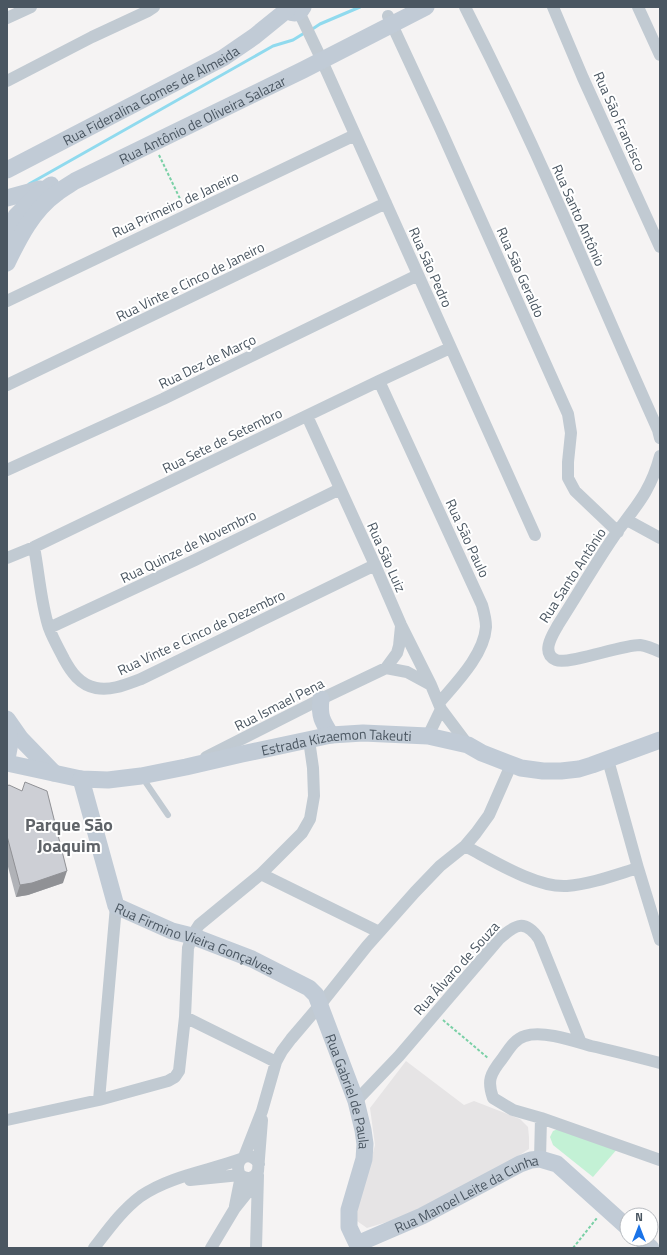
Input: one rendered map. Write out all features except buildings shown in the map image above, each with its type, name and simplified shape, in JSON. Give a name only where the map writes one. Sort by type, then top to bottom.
[{"type":"street","points":[[7,18],[31,7]]},
{"type":"street","points":[[7,81],[154,7]]},
{"type":"street","name":"Rua Antônio de Oliveira Salazar","points":[[391,20],[407,7]]},
{"type":"street","name":"Rua Antônio de Oliveira Salazar","points":[[7,263],[12,242],[56,193],[75,181],[153,143],[391,20],[426,7]]},
{"type":"street","name":"Rua Santo Antônio","points":[[465,7],[493,62],[558,202],[659,433]]},
{"type":"street","name":"Rua São Francisco","points":[[553,7],[583,78],[660,247]]},
{"type":"street","points":[[638,7],[655,30],[660,56]]},
{"type":"street","name":"Rua São Pedro","points":[[295,11],[320,56],[535,535]]},
{"type":"street","name":"Rua Fideralina Gomes de Almeida","points":[[7,170],[223,58],[295,11]]},
{"type":"street","name":"Rua São Geraldo","points":[[391,20],[568,414],[571,432],[568,478],[575,491],[618,532]]},
{"type":"street","name":"Rua Antônio de Oliveira Salazar","points":[[10,213],[53,184],[320,56]]},
{"type":"street","name":"Rua Primeiro de Janeiro","points":[[7,301],[355,135]]},
{"type":"street","points":[[7,198],[33,192],[53,184]]},
{"type":"street","name":"Rua Vinte e Cinco de Janeiro","points":[[7,385],[386,203]]},
{"type":"street","points":[[12,242],[18,231],[10,213],[30,214],[41,208]]},
{"type":"street","name":"Rua Dez de Março","points":[[7,470],[163,399],[418,275]]},
{"type":"street","name":"Rua Sete de Setembro","points":[[7,558],[34,547],[379,380],[450,348]]},
{"type":"street","name":"Rua São Paulo","points":[[379,380],[482,605],[484,614],[486,625],[485,636],[478,651],[465,672],[440,706]]},
{"type":"street","name":"Rua São Luiz","points":[[307,416],[401,625],[431,684],[440,706],[468,745]]},
{"type":"street","name":"Rua Santo Antônio","points":[[660,456],[656,472],[646,492],[618,532],[550,639],[548,648],[550,655],[556,660],[567,661],[629,646],[641,645],[653,648],[660,652]]},
{"type":"street","name":"Rua Quinze de Novembro","points":[[49,628],[188,563],[340,489]]},
{"type":"street","points":[[627,520],[660,538]]},
{"type":"street","name":"Rua Vinte e Cinco de Dezembro","points":[[34,547],[44,609],[49,628],[71,671],[82,683],[95,688],[108,689],[141,679],[375,565]]},
{"type":"street","name":"Rua Ismael Pena","points":[[186,767],[386,668],[397,653],[401,625]]},
{"type":"street","points":[[386,668],[407,672],[431,684]]},
{"type":"street","points":[[321,699],[321,720],[331,735]]},
{"type":"street","points":[[428,736],[440,706]]},
{"type":"street","points":[[7,719],[10,743],[7,759]]},
{"type":"street","points":[[7,719],[21,739],[54,773]]},
{"type":"street","name":"Estrada Kizaemon Takeuti","points":[[7,763],[81,779],[108,780],[141,776],[186,767],[331,735],[363,733],[428,736],[468,745],[521,768],[542,771],[561,771],[580,769],[660,740]]},
{"type":"street","points":[[7,1120],[99,1100],[168,1081],[175,1077],[178,1071],[180,1059],[185,1016],[188,948],[192,936],[199,925],[261,874],[292,844],[302,833],[310,820],[314,796],[313,768],[309,740]]},
{"type":"street","points":[[608,760],[660,940]]},
{"type":"street","points":[[234,1210],[240,1175],[237,1165],[242,1158],[262,1111],[276,1062],[291,1039],[379,932],[425,881],[440,866],[465,846],[476,833],[489,815],[512,765]]},
{"type":"street","name":"Rua Firmino Vieira Gonçalves","points":[[81,779],[116,906],[172,930],[252,959],[309,988],[316,995],[320,1005]]},
{"type":"street","points":[[465,846],[529,878],[548,885],[566,886],[585,883],[638,868]]},
{"type":"street","points":[[261,874],[379,932]]},
{"type":"street","points":[[99,1100],[116,906]]},
{"type":"street","name":"Rua Álvaro de Souza","points":[[356,1101],[399,1056],[499,939],[509,930],[517,926],[522,926],[532,930],[539,939],[581,1043]]},
{"type":"street","name":"Rua Gabriel de Paula","points":[[320,1005],[360,1113],[365,1144],[364,1159],[349,1210],[349,1227],[358,1246]]},
{"type":"street","points":[[185,1016],[276,1062]]},
{"type":"street","points":[[660,1063],[548,1036],[536,1034],[526,1035],[520,1038],[513,1045],[491,1075],[489,1082],[493,1098],[513,1110],[541,1118],[660,1160]]},
{"type":"street","points":[[256,1248],[257,1170],[262,1137],[262,1111]]},
{"type":"street","points":[[540,1160],[541,1118]]},
{"type":"street","points":[[94,1248],[130,1205],[142,1196],[175,1179],[247,1156],[254,1158],[257,1170],[247,1193],[234,1210],[211,1248]]},
{"type":"street","name":"Rua Manoel Leite da Cunha","points":[[358,1246],[422,1216],[520,1164],[531,1160],[540,1160],[557,1164],[619,1220]]},
{"type":"street","points":[[175,1179],[189,1180],[240,1175],[247,1178],[257,1170]]},
{"type":"street","points":[[234,1210],[242,1209],[257,1213]]},
{"type":"lane","points":[[141,776],[168,815]]},
{"type":"path","points":[[153,143],[188,215]]},
{"type":"path","points":[[435,1013],[497,1066]]},
{"type":"path","points":[[573,1248],[606,1208]]},
{"type":"shaded area","points":[[406,1061],[464,1105],[474,1101],[520,1119],[528,1127],[529,1149],[467,1186],[397,1219],[367,1228],[357,1221],[356,1210],[375,1145],[370,1108]]},
{"type":"green space","points":[[560,1128],[618,1148],[593,1177],[553,1145],[550,1137],[553,1131]]},
{"type":"waterway","points":[[311,30],[320,24],[360,7]]},
{"type":"waterway","points":[[29,184],[273,46],[293,40],[306,32]]},
{"type":"district","name":"Parque São Joaquim","points":[[69,834]]}]
